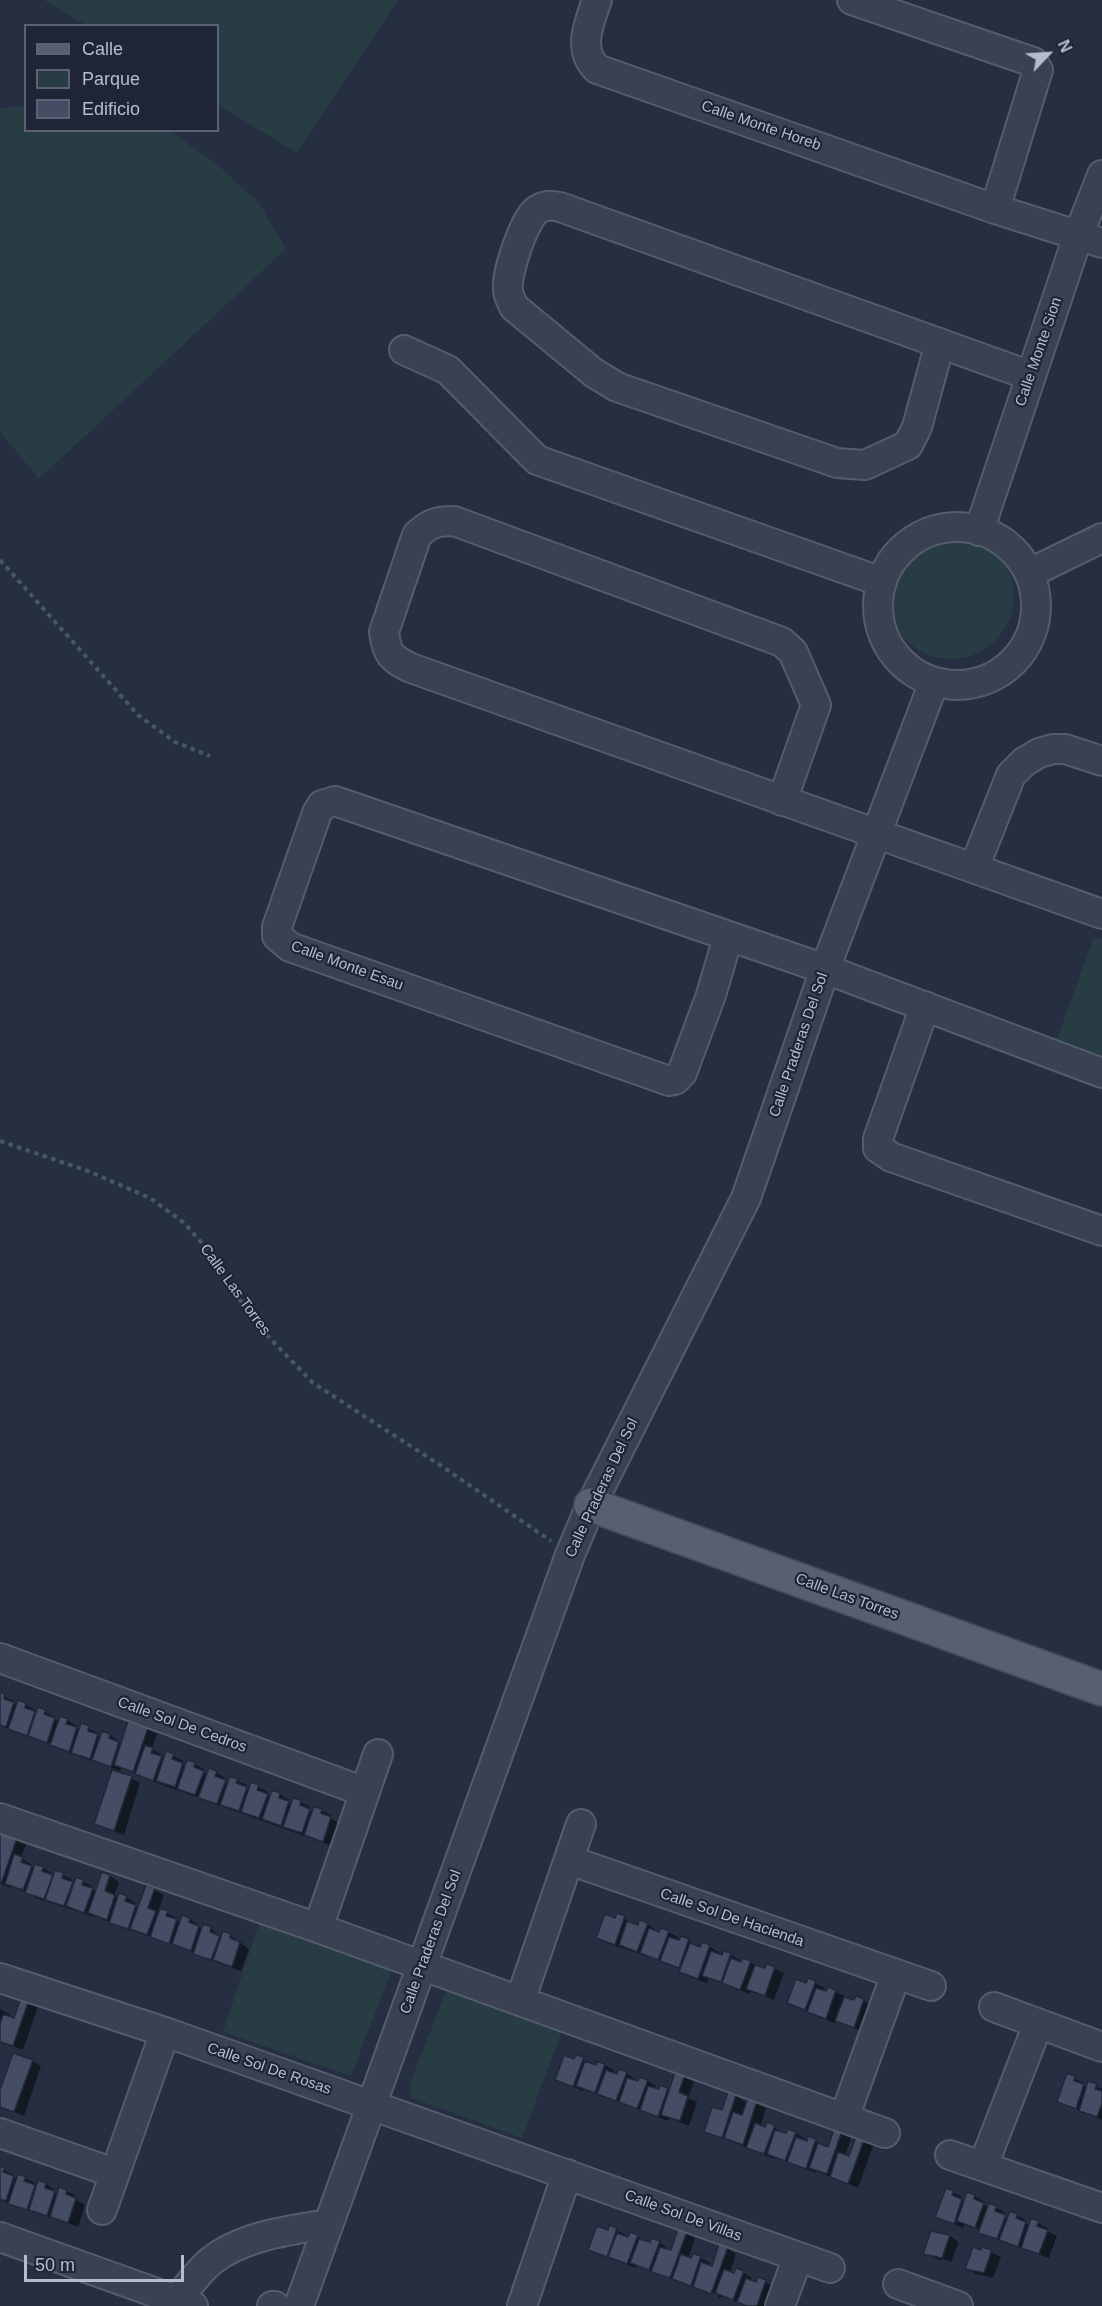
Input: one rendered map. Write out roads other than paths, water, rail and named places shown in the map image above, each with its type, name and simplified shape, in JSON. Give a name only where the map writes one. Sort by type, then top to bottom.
[{"type":"main road","name":"Calle Las Torres","points":[[591,1505],[1102,1689]]},
{"type":"street","name":"Calle Monte Horeb","points":[[597,0],[586,42],[588,61],[597,69],[1090,239]]},
{"type":"street","points":[[852,0],[1033,62],[1036,66],[1038,70],[995,208]]},
{"type":"street","name":"Calle Monte Sion","points":[[978,531],[1031,376],[1090,239],[1102,175]]},
{"type":"street","points":[[940,343],[917,427],[908,445],[865,465],[837,464],[617,387],[594,374],[514,308],[508,293],[507,278],[526,226],[535,211],[549,205],[560,207],[940,343],[1031,376]]},
{"type":"street","points":[[404,350],[448,370],[537,460],[882,582]]},
{"type":"street","points":[[782,801],[816,705],[793,652],[782,642],[454,521],[438,521],[428,525],[417,535],[384,632],[386,649],[394,659],[411,668],[782,801],[1102,914]]},
{"type":"street","points":[[969,527],[978,531],[994,536],[1015,551],[1030,573],[1037,599],[1035,625],[1025,649],[1008,668],[985,681],[960,686],[934,682],[911,671],[892,652],[881,629],[878,603],[882,582],[897,554],[917,537],[942,528],[969,527]]},
{"type":"street","points":[[1030,573],[1102,538]]},
{"type":"street","name":"Calle Praderas Del Sol","points":[[299,2306],[570,1555],[591,1505],[746,1198],[825,969],[934,682]]},
{"type":"street","points":[[974,868],[1011,775],[1024,762],[1039,753],[1065,749],[1102,761]]},
{"type":"street","name":"Calle Monte Esau","points":[[728,937],[711,995],[682,1073],[675,1080],[669,1081],[290,947],[277,936],[277,927],[317,813],[322,805],[335,801],[825,969],[1102,1073]]},
{"type":"street","points":[[925,1006],[878,1139],[878,1148],[891,1157],[1102,1231]]},
{"type":"street","name":"Calle Sol De Cedros","points":[[0,1658],[365,1792]]},
{"type":"street","points":[[318,1928],[378,1754]]},
{"type":"street","points":[[0,1818],[422,1965],[885,2133]]},
{"type":"street","points":[[520,2001],[581,1824]]},
{"type":"street","name":"Calle Sol De Hacienda","points":[[569,1860],[931,1986]]},
{"type":"street","points":[[844,2118],[896,1974]]},
{"type":"street","name":"Calle Sol De Rosas","points":[[0,1978],[165,2032],[373,2106]]},
{"type":"street","points":[[994,2007],[1102,2047]]},
{"type":"street","points":[[983,2166],[1038,2024]]},
{"type":"street","points":[[102,2210],[165,2032]]},
{"type":"street","name":"Calle Sol De Villas","points":[[373,2106],[830,2268]]},
{"type":"street","points":[[0,2133],[114,2173]]},
{"type":"street","points":[[950,2155],[1102,2208]]},
{"type":"street","points":[[522,2306],[567,2174]]},
{"type":"street","points":[[0,2236],[185,2303],[195,2277],[212,2260],[231,2249],[279,2234],[328,2224]]},
{"type":"street","points":[[780,2306],[798,2257]]},
{"type":"street","points":[[898,2284],[944,2304]]}]
